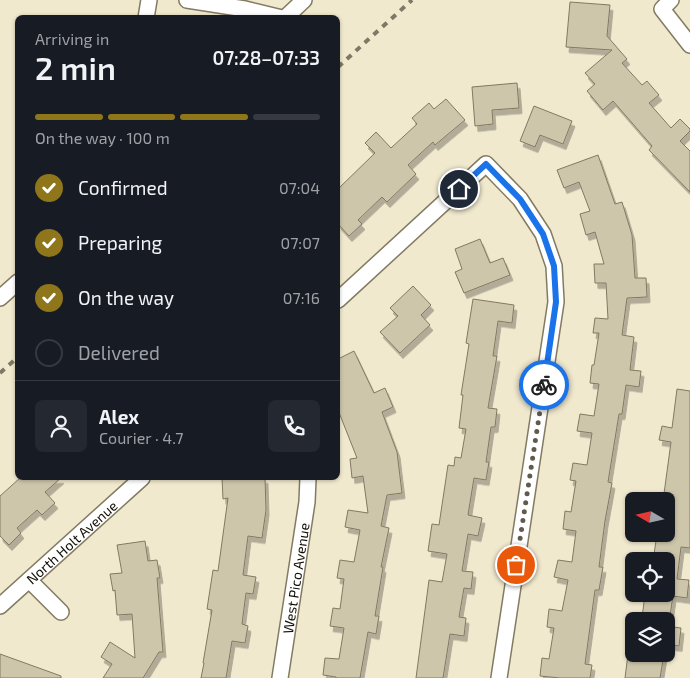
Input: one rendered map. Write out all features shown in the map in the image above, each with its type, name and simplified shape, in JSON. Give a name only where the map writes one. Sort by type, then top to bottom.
[{"type":"street","points":[[146,15],[149,0]]},
{"type":"street","points":[[188,0],[271,15]]},
{"type":"street","points":[[287,15],[304,0]]},
{"type":"street","points":[[666,4],[690,45]]},
{"type":"street","points":[[340,298],[486,164],[520,199],[543,234],[554,266],[556,302],[498,678]]},
{"type":"street","points":[[0,298],[15,285]]},
{"type":"street","name":"North Holt Avenue","points":[[0,606],[140,480]]},
{"type":"street","name":"West Pico Avenue","points":[[280,678],[307,502],[308,480]]},
{"type":"street","points":[[29,580],[61,612]]},
{"type":"building","points":[[570,2],[610,5],[607,36],[627,59],[622,63],[642,85],[647,81],[659,95],[649,103],[671,128],[680,119],[690,129],[680,141],[690,151],[690,192],[649,150],[652,146],[613,101],[603,110],[587,91],[595,84],[585,73],[612,50],[566,47]]},
{"type":"building","points":[[517,83],[519,108],[492,110],[493,124],[475,126],[472,87]]},
{"type":"building","points":[[446,99],[465,120],[435,145],[433,142],[408,165],[416,174],[387,202],[382,197],[358,220],[362,224],[349,236],[340,226],[340,187],[375,153],[365,143],[376,132],[391,148],[417,124],[412,118],[429,103],[434,109]]},
{"type":"building","points":[[534,106],[572,121],[563,144],[540,135],[535,147],[520,141]]},
{"type":"building","points":[[598,155],[615,204],[622,202],[632,235],[635,278],[646,278],[647,297],[627,298],[622,335],[634,337],[630,370],[641,371],[639,387],[626,385],[622,414],[619,414],[608,482],[612,483],[599,567],[603,567],[599,590],[595,590],[585,664],[592,665],[590,678],[560,678],[540,676],[542,658],[549,659],[554,628],[547,627],[549,609],[562,611],[568,580],[554,577],[558,560],[572,562],[576,531],[563,529],[565,511],[571,512],[576,481],[570,480],[573,463],[587,465],[592,433],[577,431],[580,414],[594,416],[599,384],[590,383],[599,333],[593,333],[595,318],[608,319],[606,283],[595,283],[594,264],[604,264],[595,232],[586,235],[580,214],[590,211],[579,182],[564,188],[557,170]]},
{"type":"building","points":[[480,239],[490,263],[503,258],[510,275],[464,293],[455,272],[462,269],[455,249]]},
{"type":"building","points":[[413,286],[431,305],[421,315],[430,325],[400,353],[380,332],[398,316],[390,308]]},
{"type":"building","points":[[473,299],[514,305],[512,323],[498,321],[493,356],[497,356],[488,408],[497,409],[495,427],[491,427],[486,462],[489,462],[486,480],[474,478],[468,515],[482,518],[478,536],[468,534],[462,571],[473,572],[471,589],[464,588],[459,617],[466,618],[464,636],[450,634],[443,678],[416,678],[429,580],[442,582],[447,554],[428,551],[432,524],[439,525],[448,465],[454,466],[455,457],[461,458],[466,429],[459,428],[463,395],[461,395],[469,344],[466,343]]},
{"type":"building","points":[[354,351],[374,393],[385,388],[393,407],[382,412],[397,452],[402,493],[387,495],[381,526],[389,528],[381,567],[383,567],[375,616],[379,616],[376,634],[368,632],[360,678],[336,678],[323,675],[325,658],[339,659],[344,628],[330,626],[333,608],[340,609],[344,579],[337,578],[340,560],[354,562],[360,530],[345,527],[348,510],[368,513],[363,476],[352,478],[350,459],[357,458],[340,415],[340,358]]},
{"type":"building","points":[[677,389],[690,391],[690,548],[681,547],[677,579],[689,580],[687,598],[675,596],[675,552],[654,552],[656,542],[675,542],[675,492],[664,492],[671,442],[659,440],[662,426],[672,428]]},
{"type":"building","points":[[18,480],[59,480],[45,492],[55,503],[42,515],[37,510],[17,528],[21,533],[9,545],[0,536],[0,496]]},
{"type":"building","points":[[222,480],[265,480],[266,510],[262,538],[248,536],[243,575],[256,577],[253,594],[246,593],[242,624],[248,626],[245,643],[232,641],[226,678],[201,678],[212,610],[207,609],[213,570],[218,571],[228,498],[223,499]]},
{"type":"building","points":[[145,541],[148,561],[157,560],[160,578],[157,578],[163,652],[159,652],[143,678],[103,678],[112,664],[101,657],[110,642],[135,658],[132,614],[117,615],[115,590],[113,591],[110,574],[122,573],[117,545]]},
{"type":"building","points":[[644,602],[672,602],[671,612],[643,612]]},
{"type":"building","points":[[675,627],[681,628],[679,646],[675,645]]},
{"type":"building","points":[[0,654],[61,676],[61,678],[0,678]]},
{"type":"building","points":[[627,662],[663,662],[660,678],[625,678]]},
{"type":"railway","points":[[340,65],[412,0]]},
{"type":"railway","points":[[0,373],[15,360]]},
{"type":"way so far","points":[[516,565],[544,385]]},
{"type":"route","points":[[459,189],[486,164],[520,199],[543,234],[554,266],[556,302],[544,385]]}]
